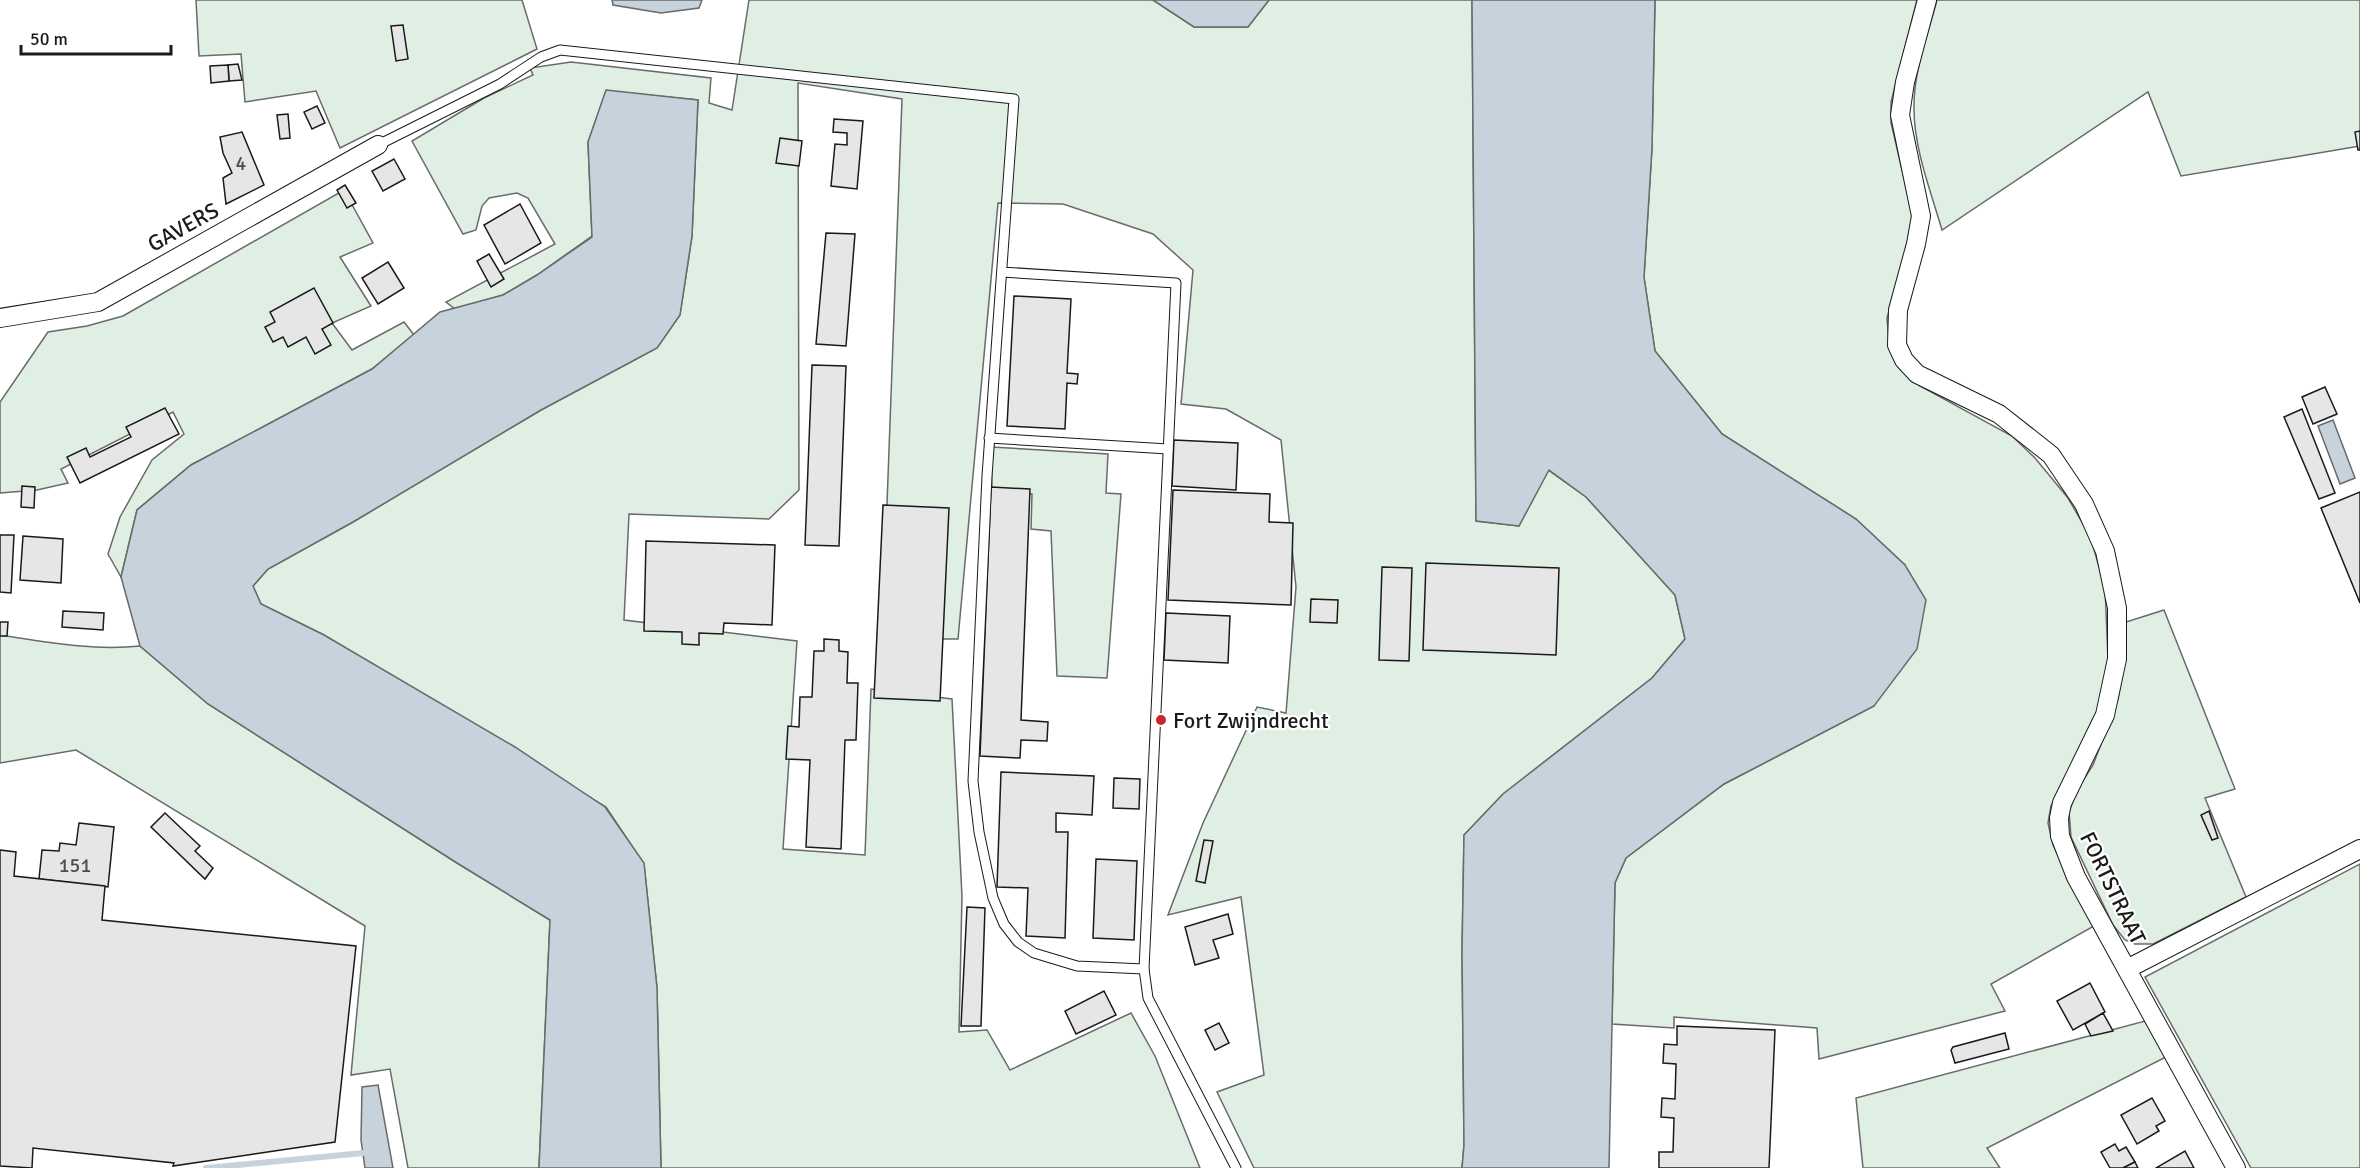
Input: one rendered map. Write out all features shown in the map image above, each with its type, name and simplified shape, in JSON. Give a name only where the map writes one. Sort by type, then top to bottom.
[{"type":"street","name":"FORTSTRAAT","points":[[1927,0],[1905,82],[1900,115],[1921,216],[1898,310],[1897,345],[1904,360],[1917,374],[1999,414],[2051,455],[2084,504],[2105,551],[2117,608],[2117,659],[2105,715],[2062,802],[2059,818],[2060,836],[2076,877],[2236,1168]]},
{"type":"street","name":"GAVERS","points":[[0,318],[98,302],[378,145]]},
{"type":"street","points":[[2127,969],[2360,849]]},
{"type":"lane","points":[[378,145],[500,84],[541,57],[560,50],[1014,99],[990,438],[973,781],[979,832],[993,898],[1004,924],[1018,942],[1034,953],[1077,966],[1144,969]]},
{"type":"lane","points":[[1002,272],[1176,283],[1144,969],[1148,998],[1236,1168]]},
{"type":"lane","points":[[990,438],[1168,449]]},
{"type":"green space","points":[[196,0],[522,0],[537,49],[340,148],[316,91],[245,102],[241,54],[199,56]]},
{"type":"green space","points":[[749,0],[1153,0],[1194,27],[1248,27],[1269,0],[1472,0],[1476,521],[1519,526],[1548,470],[1586,497],[1675,595],[1685,639],[1652,678],[1503,794],[1464,835],[1462,952],[1464,1145],[1462,1168],[1254,1168],[1217,1092],[1264,1075],[1241,897],[1168,915],[1203,823],[1257,707],[1286,713],[1296,587],[1281,440],[1226,409],[1181,404],[1193,270],[1153,234],[1063,204],[998,203],[958,639],[882,639],[902,99],[798,83],[799,490],[769,519],[629,514],[624,620],[797,641],[783,849],[865,855],[871,689],[952,699],[962,896],[959,1032],[987,1030],[1010,1070],[1131,1013],[1155,1056],[1200,1168],[661,1168],[657,988],[644,864],[606,807],[324,635],[261,604],[253,586],[268,569],[353,522],[541,410],[657,348],[680,315],[692,236],[698,100],[606,91],[588,142],[592,236],[537,275],[503,295],[455,309],[446,302],[555,244],[528,198],[517,193],[489,198],[482,206],[476,230],[463,234],[412,141],[484,98],[533,75],[530,68],[571,62],[711,78],[709,103],[732,110]]},
{"type":"green space","points":[[1655,0],[1917,0],[1891,102],[1891,123],[1914,221],[1887,318],[1889,341],[1906,372],[1920,386],[2012,436],[2035,458],[2068,498],[2090,536],[2105,587],[2108,659],[2106,681],[2092,728],[2051,806],[2048,823],[2053,845],[2094,926],[1991,984],[2005,1011],[1819,1059],[1817,1028],[1674,1017],[1674,1028],[1612,1024],[1615,883],[1626,858],[1724,784],[1874,706],[1905,565],[1856,519],[1722,434],[1655,351],[1644,277],[1652,148]]},
{"type":"green space","points":[[1937,0],[2360,0],[2360,146],[2181,176],[2148,92],[1942,230],[1920,155],[1914,109],[1918,68]]},
{"type":"green space","points":[[344,190],[373,243],[340,257],[371,306],[332,323],[352,350],[404,322],[414,335],[372,369],[191,465],[137,510],[121,577],[108,554],[120,517],[152,460],[184,434],[173,412],[61,469],[68,483],[37,490],[0,493],[0,402],[48,332],[87,326],[123,316]]},
{"type":"green space","points":[[991,447],[1108,454],[1106,493],[1121,494],[1107,678],[1057,676],[1051,531],[1031,529],[1032,494],[992,492]]},
{"type":"green space","points":[[2164,610],[2235,789],[2205,798],[2246,897],[2153,944],[2135,944],[2125,940],[2113,925],[2071,837],[2069,812],[2077,790],[2093,765],[2118,699],[2124,667],[2126,622]]},
{"type":"green space","points":[[0,635],[87,647],[140,646],[208,704],[550,920],[539,1168],[408,1168],[390,1069],[351,1075],[365,926],[76,750],[0,763]]},
{"type":"green space","points":[[2360,864],[2360,1168],[2251,1168],[2145,977]]},
{"type":"green space","points":[[2145,1021],[2166,1057],[1987,1148],[2000,1168],[1863,1168],[1856,1098]]},
{"type":"shaded area","points":[[612,0],[702,0],[699,8],[661,13],[613,5]]},
{"type":"shaded area","points":[[1153,0],[1269,0],[1248,27],[1194,27]]},
{"type":"shaded area","points":[[1472,0],[1655,0],[1652,148],[1644,277],[1655,351],[1722,434],[1856,519],[1905,565],[1926,600],[1917,649],[1874,706],[1724,784],[1626,858],[1615,883],[1609,1168],[1462,1168],[1464,1145],[1462,952],[1464,835],[1503,794],[1652,678],[1685,639],[1675,595],[1586,497],[1549,470],[1519,526],[1476,521]]},
{"type":"shaded area","points":[[606,90],[698,100],[692,236],[680,315],[657,348],[541,410],[353,522],[268,569],[253,586],[261,604],[324,635],[515,747],[605,807],[644,863],[657,988],[661,1168],[539,1168],[550,920],[208,704],[140,646],[121,577],[137,510],[191,465],[372,369],[440,312],[503,295],[537,275],[592,237],[588,142]]},
{"type":"shaded area","points":[[2333,420],[2355,478],[2340,484],[2318,426]]},
{"type":"shaded area","points":[[378,1085],[393,1168],[365,1168],[361,1140],[362,1087]]},
{"type":"building","points":[[403,25],[408,59],[396,61],[391,26]]},
{"type":"building","points":[[238,64],[242,80],[229,81],[228,65]]},
{"type":"building","points":[[228,65],[229,81],[211,83],[210,66]]},
{"type":"building","points":[[317,106],[325,123],[312,129],[304,112]]},
{"type":"building","points":[[288,114],[290,138],[280,139],[277,115]]},
{"type":"building","points":[[834,119],[863,121],[857,189],[831,186],[835,144],[847,145],[847,133],[833,132]]},
{"type":"building","points":[[2360,131],[2360,150],[2358,150],[2355,132]]},
{"type":"building","points":[[242,132],[264,185],[226,204],[223,178],[232,173],[223,153],[220,137]]},
{"type":"building","points":[[780,138],[802,141],[799,166],[776,163]]},
{"type":"building","points":[[394,159],[405,179],[383,191],[372,171]]},
{"type":"building","points":[[345,185],[356,203],[347,208],[337,190]]},
{"type":"building","points":[[520,204],[541,243],[505,264],[484,225]]},
{"type":"building","points":[[826,233],[855,234],[846,346],[816,344]]},
{"type":"building","points":[[489,254],[504,279],[491,287],[477,261]]},
{"type":"building","points":[[388,262],[404,288],[378,304],[362,278]]},
{"type":"building","points":[[314,288],[333,323],[322,329],[331,345],[315,354],[306,337],[288,347],[283,337],[273,342],[265,327],[275,322],[270,312]]},
{"type":"building","points":[[1014,296],[1071,299],[1067,373],[1078,374],[1077,384],[1067,383],[1065,429],[1007,426]]},
{"type":"building","points":[[812,365],[846,366],[839,546],[805,545]]},
{"type":"building","points":[[2325,387],[2337,414],[2313,424],[2302,397]]},
{"type":"building","points":[[165,408],[179,434],[80,483],[67,457],[86,448],[90,457],[131,437],[126,427]]},
{"type":"building","points":[[2302,409],[2335,493],[2319,499],[2284,417]]},
{"type":"building","points":[[1174,440],[1238,443],[1236,490],[1172,486]]},
{"type":"building","points":[[22,486],[35,487],[34,508],[21,507]]},
{"type":"building","points":[[991,487],[1030,489],[1021,720],[1048,722],[1047,741],[1021,740],[1020,758],[980,756]]},
{"type":"building","points":[[1173,490],[1270,494],[1269,522],[1293,523],[1291,605],[1168,600]]},
{"type":"building","points":[[2360,492],[2360,603],[2321,508]]},
{"type":"building","points":[[883,505],[949,508],[940,701],[874,698]]},
{"type":"building","points":[[0,535],[14,535],[11,593],[0,592]]},
{"type":"building","points":[[23,536],[63,539],[61,583],[20,580]]},
{"type":"building","points":[[646,541],[775,545],[772,625],[724,623],[723,634],[699,633],[699,645],[682,644],[682,632],[644,631]]},
{"type":"building","points":[[1426,563],[1559,568],[1556,655],[1423,650]]},
{"type":"building","points":[[1382,567],[1412,568],[1409,661],[1379,660]]},
{"type":"building","points":[[1311,599],[1338,600],[1337,623],[1310,622]]},
{"type":"building","points":[[63,611],[104,613],[103,630],[62,627]]},
{"type":"building","points":[[1166,613],[1230,616],[1228,663],[1164,660]]},
{"type":"building","points":[[0,622],[8,622],[7,636],[0,636]]},
{"type":"building","points":[[824,639],[839,640],[839,651],[848,652],[847,683],[858,683],[856,740],[845,740],[841,849],[806,847],[810,760],[786,759],[788,726],[799,727],[800,697],[812,697],[814,651],[824,651]]},
{"type":"building","points":[[1001,772],[1094,776],[1092,815],[1056,813],[1056,832],[1068,832],[1065,938],[1026,936],[1028,888],[997,887]]},
{"type":"building","points":[[1114,778],[1140,779],[1139,809],[1113,808]]},
{"type":"building","points":[[2209,811],[2218,838],[2212,840],[2201,815]]},
{"type":"building","points":[[165,813],[200,846],[195,851],[213,868],[205,879],[151,827]]},
{"type":"building","points":[[79,823],[114,827],[108,887],[39,879],[42,850],[59,851],[60,843],[76,845]]},
{"type":"building","points":[[1204,840],[1213,841],[1205,883],[1196,881]]},
{"type":"building","points":[[0,850],[16,852],[14,876],[105,886],[102,920],[356,946],[335,1142],[173,1166],[174,1163],[33,1148],[32,1168],[0,1166]]},
{"type":"building","points":[[1096,859],[1137,861],[1134,940],[1093,938]]},
{"type":"building","points":[[967,907],[985,908],[981,1026],[961,1026]]},
{"type":"building","points":[[1228,914],[1233,934],[1213,940],[1219,958],[1195,965],[1185,927]]},
{"type":"building","points":[[2090,983],[2105,1012],[2073,1030],[2057,1001]]},
{"type":"building","points":[[1104,991],[1116,1015],[1076,1034],[1065,1011]]},
{"type":"building","points":[[2103,1013],[2113,1031],[2091,1036],[2085,1024]]},
{"type":"building","points":[[1219,1023],[1229,1043],[1215,1050],[1205,1030]]},
{"type":"building","points":[[1677,1026],[1775,1030],[1769,1168],[1659,1168],[1659,1152],[1673,1152],[1674,1118],[1661,1117],[1662,1098],[1675,1099],[1676,1064],[1663,1063],[1664,1044],[1677,1045]]},
{"type":"building","points":[[2005,1033],[2009,1049],[1955,1063],[1951,1050],[1953,1047]]},
{"type":"building","points":[[2152,1098],[2165,1121],[2156,1126],[2159,1131],[2137,1144],[2121,1115]]},
{"type":"building","points":[[2115,1144],[2119,1151],[2126,1147],[2135,1162],[2123,1168],[2110,1168],[2101,1152]]},
{"type":"building","points":[[2185,1151],[2194,1168],[2156,1168]]},
{"type":"building","points":[[2135,1162],[2138,1168],[2123,1168]]},
{"type":"waterway","points":[[206,1168],[363,1153]]},
{"type":"place","name":"Fort Zwijndrecht","points":[[1161,720]]}]
